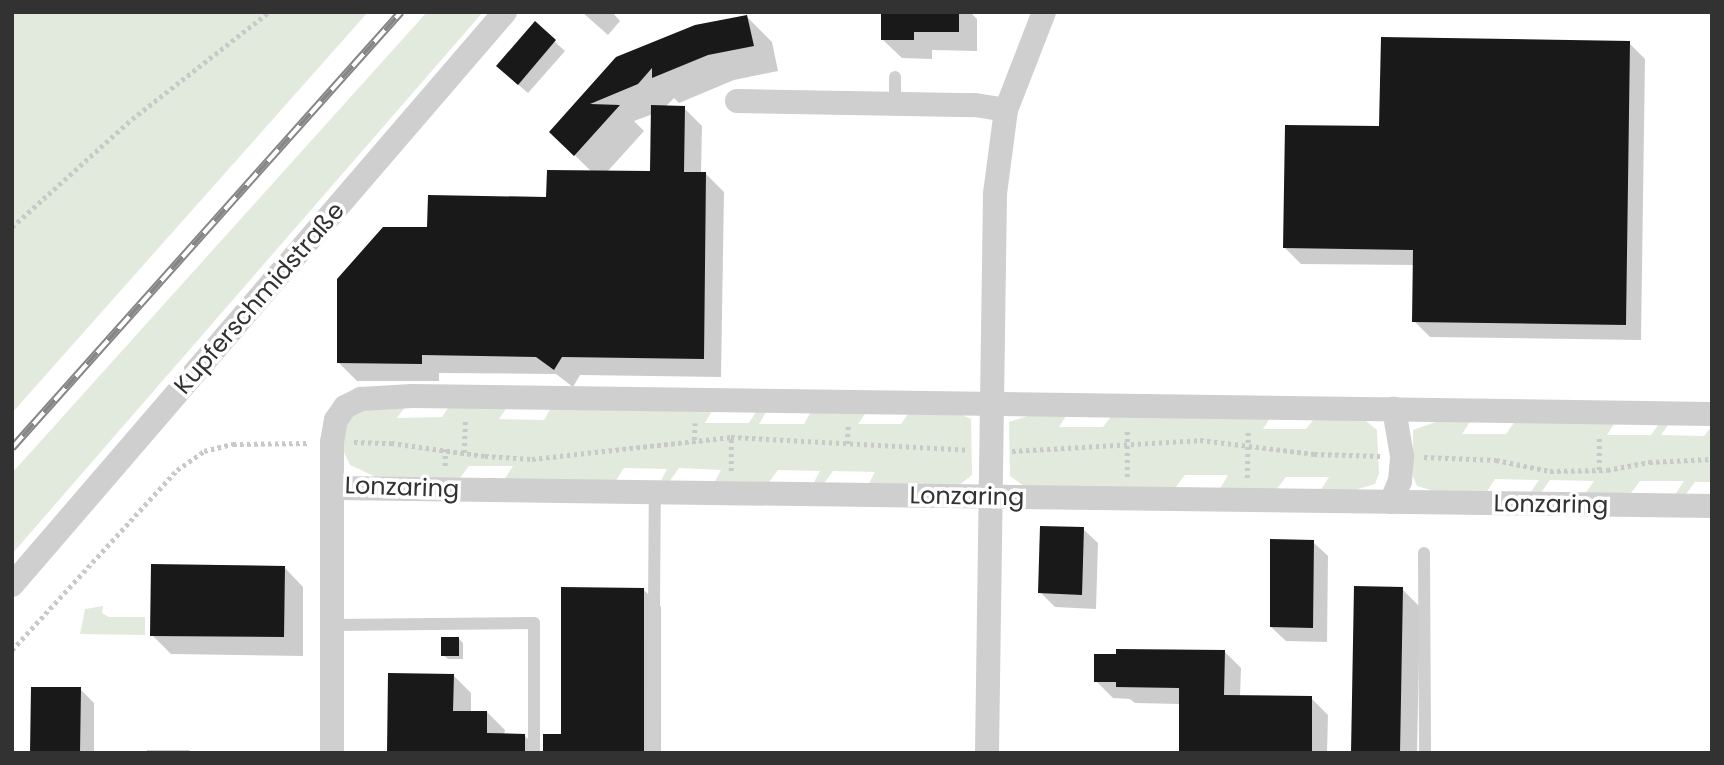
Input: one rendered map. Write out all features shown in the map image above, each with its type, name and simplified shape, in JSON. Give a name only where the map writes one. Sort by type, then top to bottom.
[{"type":"street","name":"Kupferschmidstraße","points":[[12,585],[505,12]]},
{"type":"street","points":[[986,753],[995,194],[1006,110],[1044,12]]},
{"type":"street","points":[[737,101],[975,105],[1006,110]]},
{"type":"street","name":"Lonzaring","points":[[1712,414],[412,396],[361,399],[345,407],[336,420],[332,442],[334,488],[1712,506]]},
{"type":"street","points":[[1391,502],[1400,481],[1402,456],[1394,409]]},
{"type":"street","points":[[332,753],[334,488]]},
{"type":"lane","points":[[895,77],[895,104]]},
{"type":"lane","points":[[653,753],[655,492]]},
{"type":"lane","points":[[1424,553],[1425,753]]},
{"type":"lane","points":[[333,625],[534,623],[534,753]]},
{"type":"path","points":[[12,227],[131,119],[269,12]]},
{"type":"path","points":[[464,453],[466,397]]},
{"type":"path","points":[[1126,498],[1128,405]]},
{"type":"path","points":[[1245,500],[1248,407]]},
{"type":"path","points":[[1599,470],[1600,412]]},
{"type":"path","points":[[730,494],[731,437]]},
{"type":"path","points":[[12,650],[177,470],[204,452],[233,444],[391,443],[464,453],[532,458],[731,437],[991,451],[1127,447],[1200,440],[1314,454],[1469,457],[1550,471],[1599,470],[1662,460],[1712,459]]},
{"type":"shaded area","points":[[12,12],[368,12],[12,413]]},
{"type":"shaded area","points":[[427,12],[483,12],[12,554],[12,473]]},
{"type":"shaded area","points":[[452,402],[510,403],[499,419],[544,420],[553,404],[715,406],[705,423],[749,423],[759,407],[769,407],[759,424],[804,424],[813,408],[869,408],[858,424],[901,424],[912,408],[957,413],[971,419],[972,475],[958,486],[867,487],[875,472],[833,471],[821,487],[812,486],[820,471],[778,470],[766,486],[713,485],[721,470],[679,468],[667,485],[659,485],[667,469],[624,468],[613,485],[502,483],[513,466],[469,466],[457,482],[380,479],[350,465],[342,448],[346,423],[366,405],[408,403],[397,418],[442,417]]},
{"type":"shaded area","points":[[1070,410],[1059,427],[1103,427],[1115,411],[1274,412],[1263,429],[1306,429],[1319,413],[1366,421],[1377,430],[1379,474],[1375,484],[1341,494],[1318,494],[1329,477],[1286,477],[1273,494],[1218,492],[1228,475],[1185,475],[1173,491],[1024,486],[1010,476],[1009,422],[1038,413]]},
{"type":"shaded area","points":[[1473,417],[1462,434],[1506,434],[1518,417],[1618,418],[1607,435],[1651,435],[1663,418],[1672,419],[1661,435],[1704,436],[1712,426],[1712,482],[1695,482],[1683,498],[1673,498],[1684,481],[1640,481],[1628,497],[1583,497],[1594,481],[1550,480],[1538,497],[1528,496],[1539,480],[1495,479],[1484,496],[1444,494],[1417,486],[1413,477],[1413,430],[1444,419]]},
{"type":"shaded area","points":[[103,606],[102,613],[109,617],[145,617],[145,635],[80,634],[85,609]]},
{"type":"building","points":[[881,12],[959,12],[959,32],[914,32],[914,40],[881,40]]},
{"type":"building","points":[[747,15],[754,46],[708,55],[652,78],[652,68],[638,84],[590,104],[620,105],[574,156],[549,132],[616,57],[695,25]]},
{"type":"building","points":[[535,21],[556,40],[518,85],[496,66]]},
{"type":"building","points":[[1381,37],[1630,41],[1626,325],[1412,322],[1413,250],[1283,248],[1285,125],[1379,126]]},
{"type":"building","points":[[651,105],[685,106],[684,172],[706,172],[704,359],[562,357],[554,370],[536,357],[422,355],[422,364],[337,363],[337,279],[383,227],[427,227],[428,195],[546,197],[547,170],[650,171]]},
{"type":"building","points":[[1040,526],[1084,527],[1082,595],[1038,593]]},
{"type":"building","points":[[1270,539],[1314,540],[1313,628],[1270,627]]},
{"type":"building","points":[[151,564],[285,566],[284,637],[150,636]]},
{"type":"building","points":[[1354,586],[1403,587],[1400,753],[1351,753]]},
{"type":"building","points":[[561,587],[644,588],[644,753],[543,753],[543,734],[561,734]]},
{"type":"building","points":[[441,637],[459,637],[459,656],[441,656]]},
{"type":"building","points":[[1116,649],[1225,650],[1224,695],[1312,696],[1312,753],[1179,753],[1179,688],[1116,687],[1116,682],[1094,682],[1094,654],[1116,654]]},
{"type":"building","points":[[388,673],[454,674],[453,711],[487,711],[487,733],[525,734],[525,753],[387,753]]},
{"type":"building","points":[[31,687],[81,687],[80,753],[30,753]]},
{"type":"railway","points":[[12,448],[401,12]]}]
